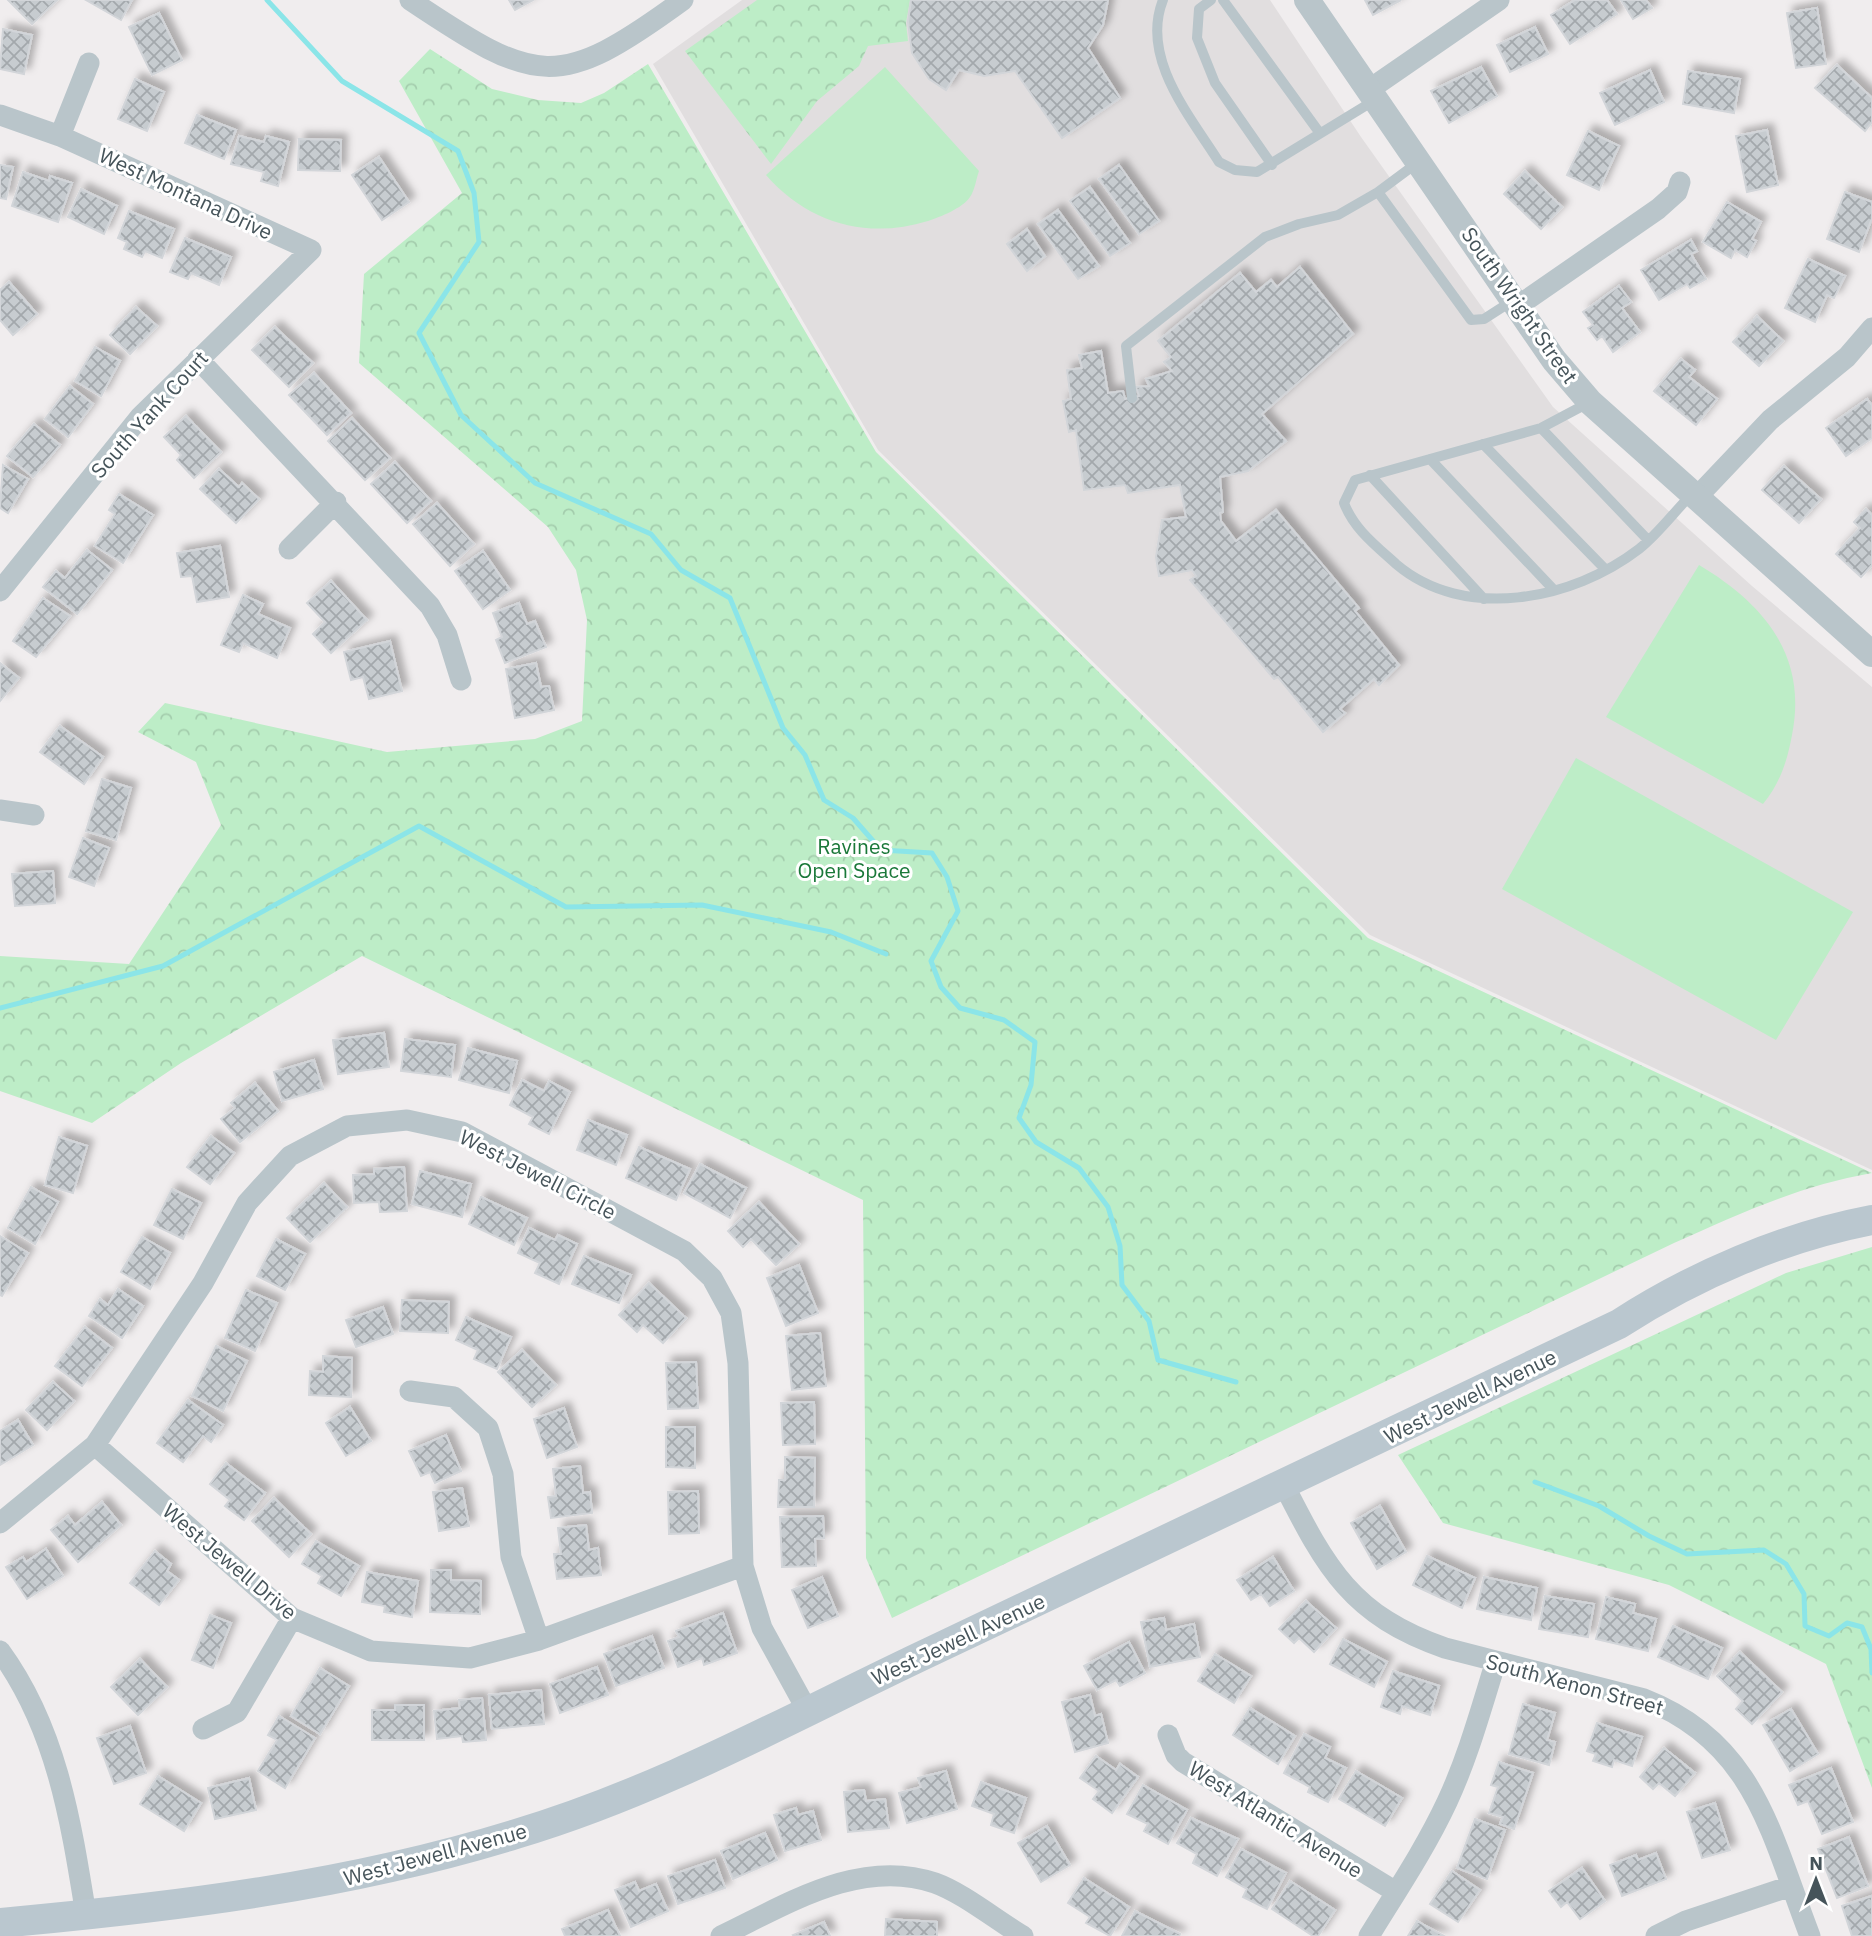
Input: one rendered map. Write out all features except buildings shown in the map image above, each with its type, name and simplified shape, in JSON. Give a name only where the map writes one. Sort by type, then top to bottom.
[{"type":"main road","name":"West Jewell Avenue","points":[[0,1923],[87,1926],[317,1884],[483,1844],[615,1798],[1284,1485],[1619,1324],[1653,1302],[1798,1238],[1872,1220]]},
{"type":"street","points":[[410,0],[434,6],[495,55],[520,64],[550,67],[578,62],[607,52],[683,0]]},
{"type":"street","name":"South Wright Street","points":[[1307,0],[1555,360],[1590,402],[1870,649]]},
{"type":"street","points":[[1373,94],[1499,0]]},
{"type":"street","points":[[60,136],[89,63]]},
{"type":"street","name":"West Montana Drive","points":[[0,115],[60,136],[311,250]]},
{"type":"street","points":[[1516,303],[1658,209],[1677,192],[1680,182]]},
{"type":"street","name":"South Yank Court","points":[[0,591],[133,425],[311,250]]},
{"type":"street","points":[[1694,496],[1770,420],[1847,357],[1872,328]]},
{"type":"street","points":[[198,359],[336,502],[429,606],[447,635],[461,680]]},
{"type":"street","points":[[289,549],[336,502]]},
{"type":"street","points":[[0,810],[34,816]]},
{"type":"street","name":"West Jewell Circle","points":[[0,1523],[95,1445],[204,1283],[247,1203],[290,1156],[347,1126],[407,1120],[462,1132],[684,1251],[712,1278],[731,1313],[738,1363],[743,1566],[762,1628],[807,1710]]},
{"type":"street","points":[[410,1391],[454,1397],[488,1427],[503,1474],[511,1558],[539,1640]]},
{"type":"street","name":"West Jewell Drive","points":[[95,1445],[292,1618],[371,1651],[417,1657],[470,1658],[539,1640],[743,1566]]},
{"type":"street","name":"South Xenon Street","points":[[1284,1485],[1322,1558],[1340,1583],[1364,1605],[1422,1640],[1644,1699],[1669,1709],[1704,1731],[1731,1758],[1753,1791],[1810,1936]]},
{"type":"street","points":[[204,1729],[237,1712],[292,1618]]},
{"type":"street","points":[[0,1651],[39,1720],[57,1769],[71,1821],[87,1926]]},
{"type":"street","points":[[1369,1936],[1433,1830],[1456,1782],[1496,1661]]},
{"type":"street","name":"West Atlantic Avenue","points":[[1168,1735],[1176,1755],[1183,1762],[1396,1892]]},
{"type":"street","points":[[733,1933],[829,1886],[866,1876],[907,1876],[937,1884],[1023,1936]]},
{"type":"street","points":[[1656,1936],[1686,1922],[1791,1886]]},
{"type":"lane","points":[[1163,0],[1157,36],[1162,63],[1181,101],[1219,162],[1243,172],[1257,172],[1272,165],[1373,94]]},
{"type":"lane","points":[[1211,0],[1199,9],[1197,38],[1215,83],[1272,165]]},
{"type":"lane","points":[[1223,0],[1319,132]]},
{"type":"lane","points":[[1132,398],[1126,346],[1152,324],[1265,237],[1299,224],[1338,215],[1378,192],[1419,161]]},
{"type":"lane","points":[[1378,192],[1471,320],[1484,319],[1516,303]]},
{"type":"lane","points":[[1590,402],[1541,428],[1355,480],[1344,503],[1351,520],[1368,540],[1404,571],[1440,590],[1471,599],[1517,598],[1585,580],[1605,569],[1640,548],[1694,496]]},
{"type":"lane","points":[[1541,428],[1648,540]]},
{"type":"lane","points":[[1483,444],[1605,569]]},
{"type":"lane","points":[[1430,459],[1553,589]]},
{"type":"lane","points":[[1370,475],[1484,599]]},
{"type":"shaded area","points":[[742,0],[1270,0],[1361,137],[1553,407],[1752,586],[1872,687],[1872,1170],[1370,935],[878,450],[653,64]]},
{"type":"green space","points":[[757,0],[910,0],[906,23],[908,41],[868,46],[859,66],[817,101],[771,164],[685,51]]},
{"type":"green space","name":"Ravines Open Space","points":[[430,49],[492,89],[538,100],[581,103],[604,93],[648,64],[876,452],[1368,938],[1872,1173],[1795,1193],[1674,1243],[892,1618],[866,1558],[863,1200],[362,956],[181,1063],[92,1123],[0,1091],[0,956],[129,964],[221,825],[196,762],[138,732],[165,703],[387,752],[535,739],[582,721],[587,620],[576,570],[548,527],[359,363],[364,274],[462,193],[399,81]]},
{"type":"green space","points":[[885,67],[979,171],[973,191],[962,205],[945,215],[905,226],[883,229],[861,227],[820,216],[800,205],[766,175]]},
{"type":"green space","points":[[1699,565],[1743,596],[1761,614],[1776,634],[1793,680],[1795,706],[1788,754],[1778,780],[1763,804],[1606,717]]},
{"type":"green space","points":[[1576,758],[1853,912],[1776,1040],[1502,889]]},
{"type":"green space","points":[[1872,1247],[1872,1788],[1826,1664],[1669,1585],[1443,1523],[1398,1455],[1786,1273]]},
{"type":"waterway","points":[[267,0],[342,81],[458,151],[474,193],[479,242],[419,333],[461,415],[535,483],[651,534],[681,570],[730,598],[783,728],[805,755],[824,800],[853,818],[881,850],[932,853],[947,877],[958,911],[931,961],[941,987],[960,1008],[1004,1020],[1035,1042],[1031,1085],[1019,1118],[1036,1142],[1079,1168],[1108,1207],[1120,1246],[1122,1285],[1149,1321],[1158,1360],[1236,1382]]},
{"type":"waterway","points":[[0,1008],[163,966],[419,826],[566,907],[702,905],[831,932],[886,954]]},
{"type":"waterway","points":[[1535,1482],[1599,1506],[1649,1536],[1687,1554],[1764,1550],[1786,1564],[1804,1594],[1805,1626],[1829,1636],[1847,1623],[1862,1627],[1871,1649],[1872,1673]]}]
